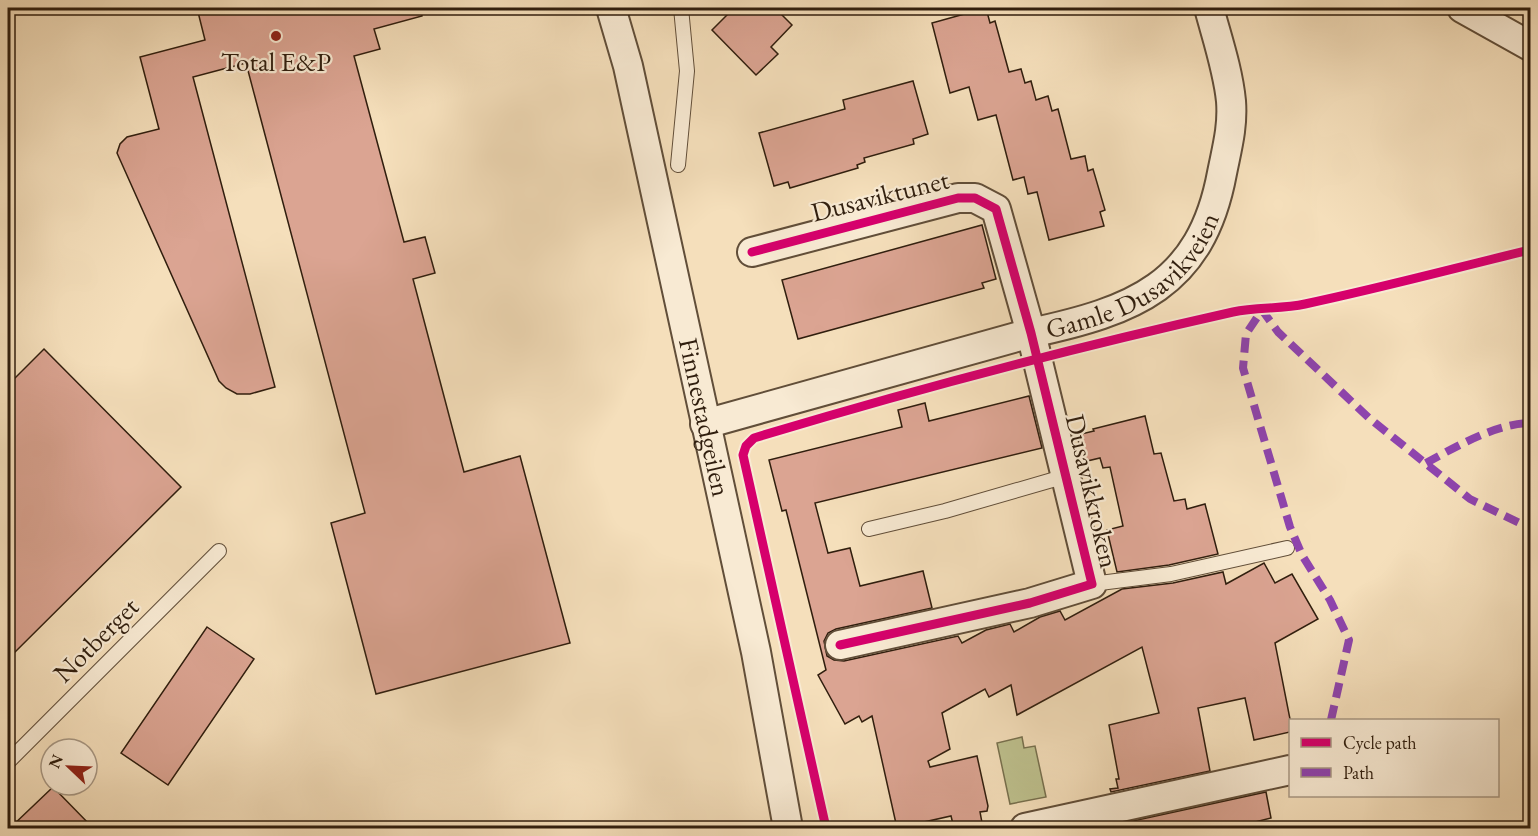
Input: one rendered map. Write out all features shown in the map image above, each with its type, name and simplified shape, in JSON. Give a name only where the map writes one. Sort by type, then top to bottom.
[{"type":"street","name":"Finnestadgeilen","points":[[611,8],[628,66],[756,652],[788,828]]},
{"type":"street","name":"Gamle Dusavikveien","points":[[705,424],[1031,333],[1078,323],[1119,310],[1156,289],[1178,270],[1196,248],[1208,224],[1219,190],[1232,134],[1231,100],[1209,8]]},
{"type":"street","points":[[1462,8],[1530,46]]},
{"type":"street","name":"Dusaviktunet","points":[[753,252],[918,207],[958,198],[975,198],[996,209],[1031,333]]},
{"type":"street","name":"Dusavikkroken","points":[[840,645],[1030,603],[1092,584],[1031,333]]},
{"type":"street","points":[[1025,828],[1289,770]]},
{"type":"lane","points":[[678,165],[687,72],[681,8]]},
{"type":"lane","name":"Dusavikkroken","points":[[869,529],[956,508],[1066,476]]},
{"type":"lane","name":"Dusavikkroken","points":[[1092,584],[1171,574],[1287,548]]},
{"type":"lane","name":"Notberget","points":[[8,762],[219,551]]},
{"type":"green space","points":[[1022,737],[1024,748],[1035,746],[1046,797],[1010,804],[997,743]]},
{"type":"building","points":[[197,8],[421,8],[422,16],[374,29],[380,49],[354,56],[404,242],[425,237],[435,273],[413,279],[464,472],[520,456],[570,643],[376,694],[331,523],[365,513],[246,63],[193,77],[275,387],[250,394],[237,394],[219,381],[117,153],[120,144],[127,137],[159,129],[140,57],[205,40]]},
{"type":"building","points":[[734,8],[775,8],[792,25],[771,47],[778,54],[756,75],[712,30]]},
{"type":"building","points":[[986,8],[990,23],[995,21],[1009,72],[1021,69],[1025,83],[1031,81],[1036,100],[1048,96],[1052,111],[1058,109],[1071,159],[1085,156],[1088,171],[1093,169],[1105,210],[1100,212],[1104,226],[1049,240],[1037,192],[1028,194],[1024,177],[1013,180],[996,115],[978,120],[969,87],[950,93],[932,23]]},
{"type":"building","points":[[913,81],[928,134],[913,139],[914,144],[864,158],[865,162],[857,165],[858,168],[790,188],[788,182],[774,186],[759,133],[845,109],[843,100]]},
{"type":"building","points":[[982,225],[996,279],[982,283],[984,288],[798,339],[782,280]]},
{"type":"building","points":[[44,349],[181,487],[8,659],[8,385]]},
{"type":"building","points":[[1029,396],[1042,448],[815,503],[828,553],[850,548],[860,586],[923,571],[932,608],[836,629],[828,633],[824,641],[827,656],[834,660],[844,661],[958,636],[962,643],[986,630],[1010,624],[1014,632],[1040,617],[1060,611],[1065,620],[1122,589],[1173,583],[1223,572],[1226,584],[1264,563],[1275,583],[1292,574],[1318,619],[1275,643],[1290,719],[1289,732],[1254,740],[1245,698],[1198,708],[1210,771],[1111,792],[1110,789],[1118,788],[1116,779],[1119,779],[1109,725],[1159,713],[1142,647],[1017,715],[1011,685],[989,697],[985,689],[942,713],[950,749],[928,761],[930,767],[977,756],[988,806],[987,811],[980,812],[983,828],[954,828],[951,816],[897,828],[872,716],[862,722],[859,716],[845,724],[818,675],[826,670],[786,510],[782,511],[769,460],[902,427],[898,410],[925,403],[929,421]]},
{"type":"building","points":[[1145,416],[1154,454],[1161,453],[1174,501],[1185,499],[1187,509],[1205,504],[1218,554],[1169,565],[1117,572],[1107,530],[1123,526],[1110,467],[1103,468],[1100,458],[1083,462],[1077,435]]},
{"type":"building","points":[[207,627],[254,659],[168,785],[121,753]]},
{"type":"building","points":[[1266,792],[1271,818],[1247,824],[1248,828],[1120,828],[1119,824]]},
{"type":"building","points":[[43,797],[63,797],[93,828],[10,828]]},
{"type":"marked path","points":[[1331,719],[1349,640],[1330,600],[1302,555],[1290,527],[1243,368],[1246,334],[1262,310],[1278,332],[1369,418],[1470,499],[1530,528]]},
{"type":"marked path","points":[[1426,463],[1463,443],[1490,432],[1503,427],[1530,423]]},
{"type":"cycle path","points":[[752,252],[958,198],[975,198],[996,209],[1031,333],[1092,584],[1030,603],[840,645]]},
{"type":"cycle path","points":[[826,828],[743,455],[746,446],[754,438],[992,370],[1112,340],[1233,312],[1305,304],[1530,250]]},
{"type":"place","name":"Total E&P","points":[[276,36]]}]
